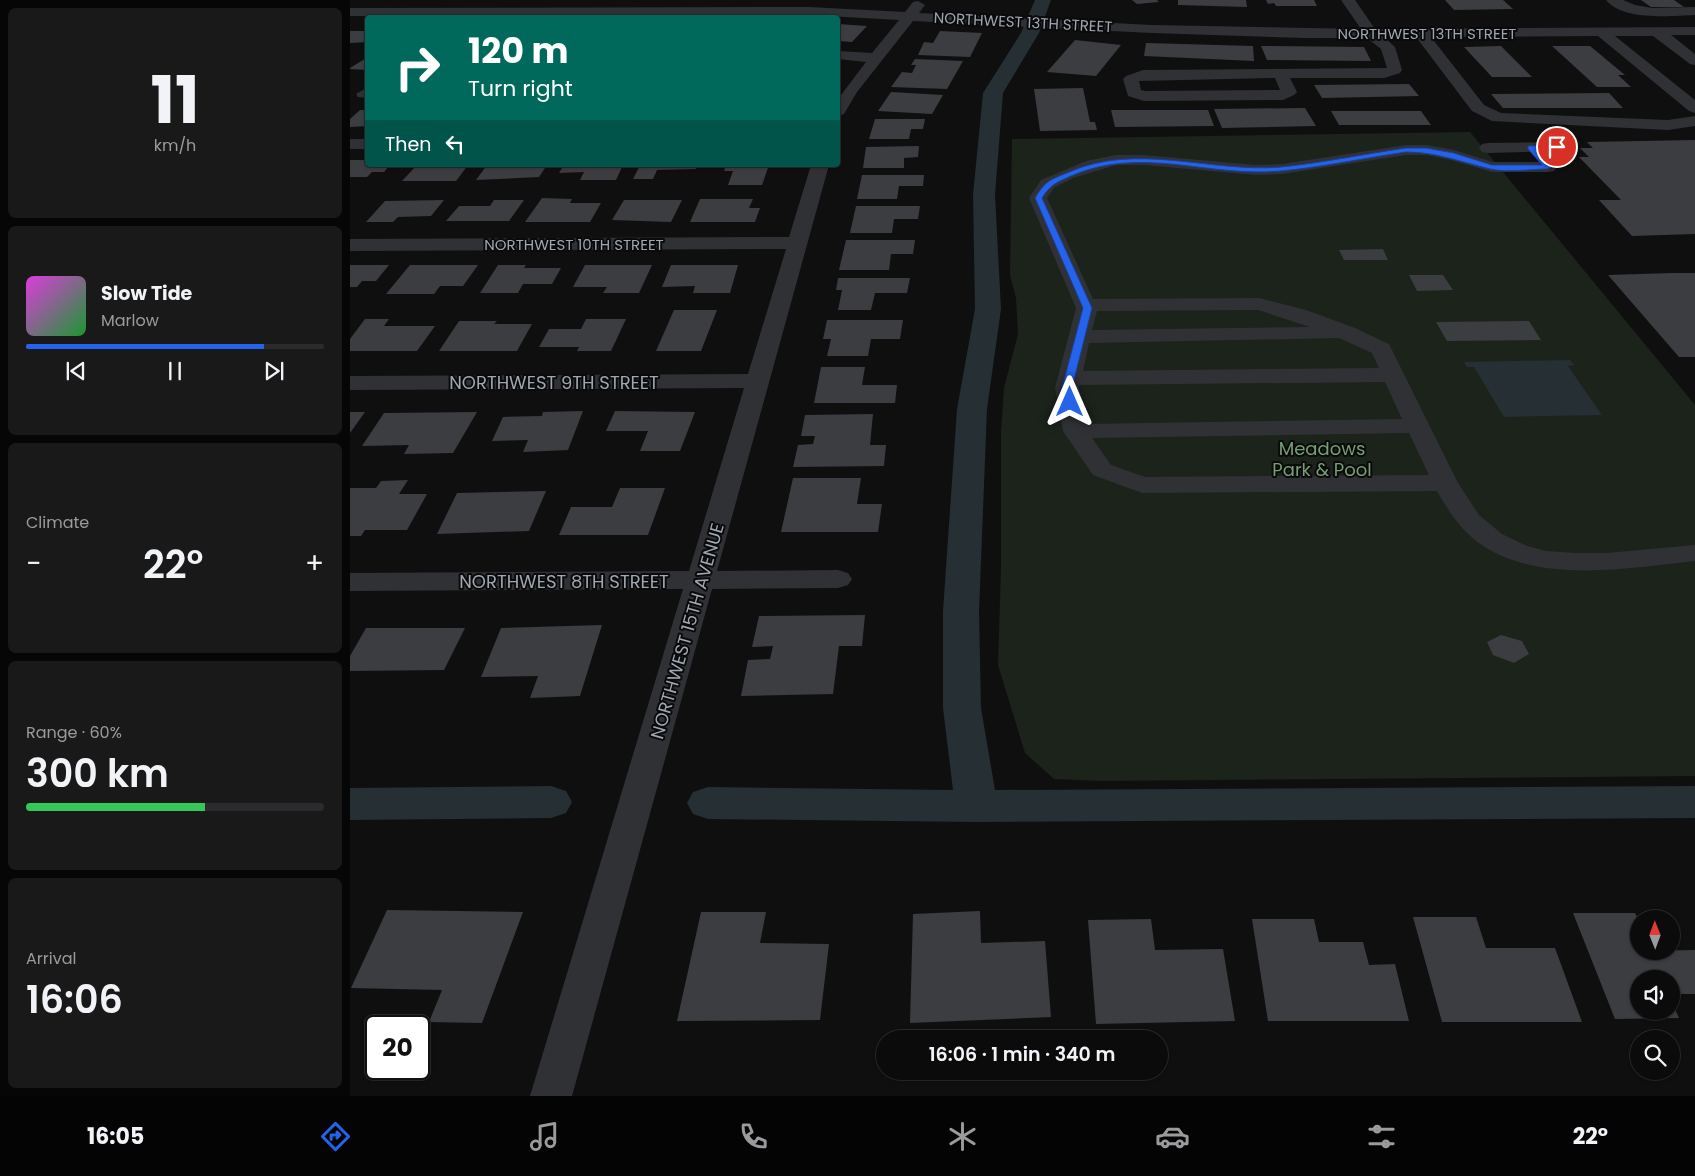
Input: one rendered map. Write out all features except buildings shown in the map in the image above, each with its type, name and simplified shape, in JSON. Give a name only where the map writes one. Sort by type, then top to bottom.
[{"type":"street","points":[[1280,74],[1289,92],[1282,95],[1144,96],[1134,93],[1132,79],[1143,75],[1384,73],[1395,70],[1388,47],[1368,29],[1348,0]]},
{"type":"street","points":[[1613,0],[1626,8],[1641,11],[1695,11]]},
{"type":"street","name":"NORTHWEST 13TH STREET","points":[[350,4],[433,15],[511,11],[700,8],[843,2],[1010,17],[1228,32],[1695,22]]},
{"type":"street","name":"NORTHWEST 13TH STREET","points":[[350,12],[387,9],[629,14],[700,8],[782,14],[916,8]]},
{"type":"street","points":[[840,108],[862,76],[916,8]]},
{"type":"street","name":"NORTHWEST 13TH STREET","points":[[1368,29],[1420,33],[1695,30]]},
{"type":"street","points":[[1656,31],[1695,61]]},
{"type":"street","points":[[1602,32],[1695,108]]},
{"type":"street","points":[[1420,33],[1478,108],[1498,118],[1668,125],[1695,121]]},
{"type":"street","points":[[840,55],[876,58]]},
{"type":"street","points":[[841,75],[862,76]]},
{"type":"street","points":[[350,144],[365,144]]},
{"type":"street","points":[[1529,180],[1559,179],[1530,147]]},
{"type":"street","points":[[1488,148],[1557,147]]},
{"type":"street","points":[[1445,483],[1142,485],[1102,470],[1075,431],[1067,388],[1086,305],[1038,198],[1047,184],[1092,165],[1116,160],[1144,160],[1230,168],[1282,169],[1406,150],[1426,150],[1492,167],[1548,167]]},
{"type":"street","name":"NORTHWEST 15TH AVENUE","points":[[551,1096],[819,167]]},
{"type":"street","name":"NORTHWEST 10TH STREET","points":[[350,244],[798,243]]},
{"type":"street","points":[[1086,305],[1259,304],[1298,315],[1347,333],[1380,349],[1459,508],[1484,534],[1501,544],[1550,561],[1575,563],[1695,553]]},
{"type":"street","points":[[1080,336],[1347,333]]},
{"type":"street","points":[[1070,378],[1393,375]]},
{"type":"street","name":"NORTHWEST 9TH STREET","points":[[350,383],[759,381]]},
{"type":"street","points":[[1075,431],[1418,426]]},
{"type":"street","name":"NORTHWEST 8TH STREET","points":[[350,582],[838,579]]},
{"type":"green space","name":"Meadows Park & Pool","points":[[1470,132],[1695,405],[1695,776],[1101,781],[1054,779],[1025,753],[998,665],[1001,568],[1001,433],[1004,388],[1018,334],[1016,298],[1010,275],[1012,139]]},
{"type":"shaded area","points":[[1570,360],[1574,365],[1568,366],[1602,415],[1504,417],[1474,367],[1467,367],[1464,362]]},
{"type":"waterway","points":[[976,806],[962,708],[961,611],[972,409],[988,309],[984,195],[993,93],[1030,33],[1043,0]]},
{"type":"waterway","points":[[350,804],[551,802]]},
{"type":"waterway","points":[[976,806],[1695,802]]},
{"type":"waterway","points":[[708,803],[976,806]]},
{"type":"route","points":[[1070,402],[1067,388],[1087,308],[1038,198],[1047,184],[1092,165],[1116,160],[1177,162],[1221,168],[1256,170],[1282,169],[1406,150],[1426,150],[1492,167],[1548,167],[1530,147],[1557,147]]}]
